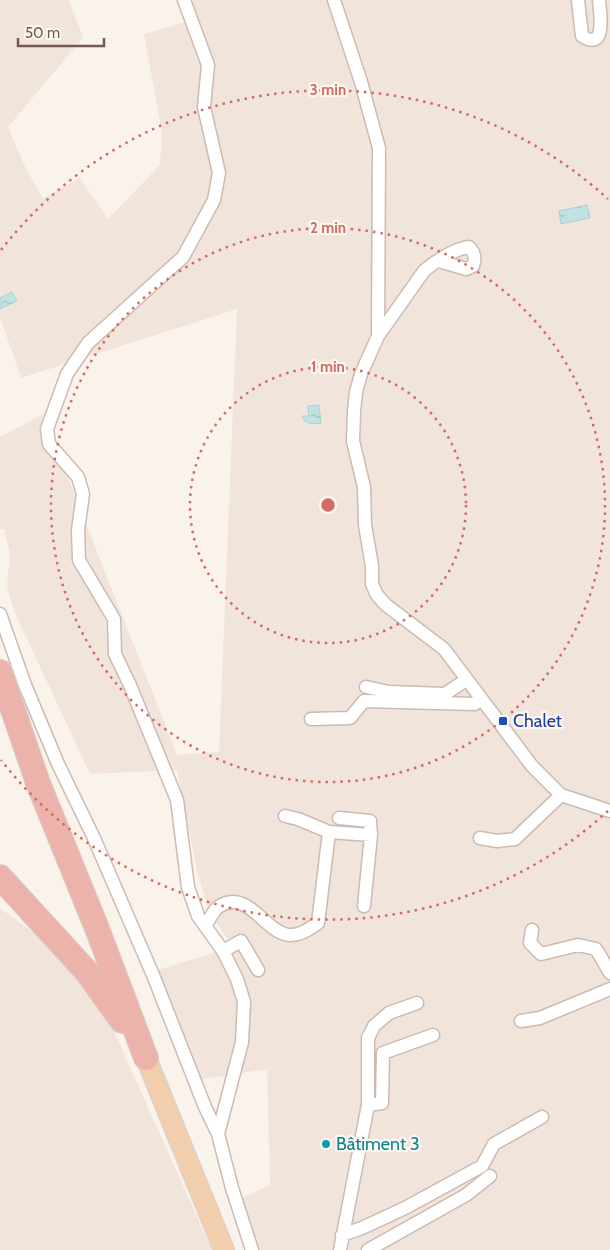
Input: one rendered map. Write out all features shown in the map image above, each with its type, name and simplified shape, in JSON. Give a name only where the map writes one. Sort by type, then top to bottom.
[{"type":"highway","points":[[0,672],[38,783],[98,931],[146,1058]]},
{"type":"highway","points":[[0,877],[87,972],[146,1058]]},
{"type":"main road","points":[[146,1058],[224,1250]]},
{"type":"street","points":[[184,0],[208,65],[204,107],[219,173],[214,200],[182,257],[88,344],[67,374],[47,429],[48,444],[78,477],[83,494],[78,530],[79,560],[114,619],[115,654],[129,683],[177,800],[188,888],[198,916],[223,951],[237,978],[244,1002],[242,1042],[218,1134]]},
{"type":"street","points":[[334,0],[361,82],[379,148],[378,336]]},
{"type":"street","points":[[578,0],[582,36],[587,40],[594,40],[601,31],[599,0]]},
{"type":"street","points":[[439,261],[424,271],[378,336],[361,374],[354,411],[353,441],[364,487],[365,525],[372,566],[372,584],[377,596],[386,606],[444,649],[532,766],[561,795],[610,811]]},
{"type":"street","points":[[0,614],[25,685],[58,764],[93,836],[153,975],[205,1107],[218,1134],[232,1188],[252,1250]]},
{"type":"street","points":[[366,687],[389,692],[445,694],[466,680]]},
{"type":"street","points":[[311,719],[350,718],[364,701],[475,704],[480,698]]},
{"type":"street","points":[[480,838],[497,841],[515,839],[561,795]]},
{"type":"street","points":[[285,816],[298,819],[329,832],[371,835]]},
{"type":"street","points":[[339,818],[370,821],[371,835],[364,906]]},
{"type":"street","points":[[205,926],[217,908],[231,902],[248,906],[278,931],[290,935],[304,932],[318,923],[329,832]]},
{"type":"street","points":[[532,930],[530,943],[541,954],[578,945],[596,949],[610,972]]},
{"type":"street","points":[[223,951],[241,941],[258,970]]},
{"type":"street","points":[[521,1021],[540,1018],[610,989]]},
{"type":"street","points":[[340,1250],[368,1104],[368,1038],[374,1026],[389,1013],[417,1003]]},
{"type":"street","points":[[368,1104],[382,1103],[383,1053],[433,1035]]},
{"type":"street","points":[[342,1235],[405,1208],[482,1166],[494,1144],[542,1117]]},
{"type":"street","points":[[368,1250],[466,1195],[490,1176]]},
{"type":"shaded area","points":[[0,0],[69,0],[83,38],[8,127],[26,169],[43,198],[80,178],[108,219],[160,165],[162,133],[144,34],[190,21],[181,0],[610,0],[610,1250],[258,1250],[240,1199],[270,1185],[267,1069],[198,1080],[158,970],[232,947],[208,909],[197,870],[177,770],[90,774],[15,613],[7,587],[10,553],[4,529],[0,529],[0,437],[43,414],[177,755],[219,752],[237,309],[21,378],[0,317]]},
{"type":"shaded area","points":[[0,908],[50,945],[112,1027],[212,1250],[0,1250]]},
{"type":"water","points":[[587,205],[590,218],[561,224],[559,211]]},
{"type":"water","points":[[12,292],[17,301],[0,309],[0,298]]},
{"type":"water","points":[[319,405],[321,423],[312,424],[303,419],[302,416],[309,416],[308,406]]},
{"type":"place","name":"Chalet","points":[[503,721]]},
{"type":"place","name":"Bâtiment 3","points":[[326,1144]]}]
